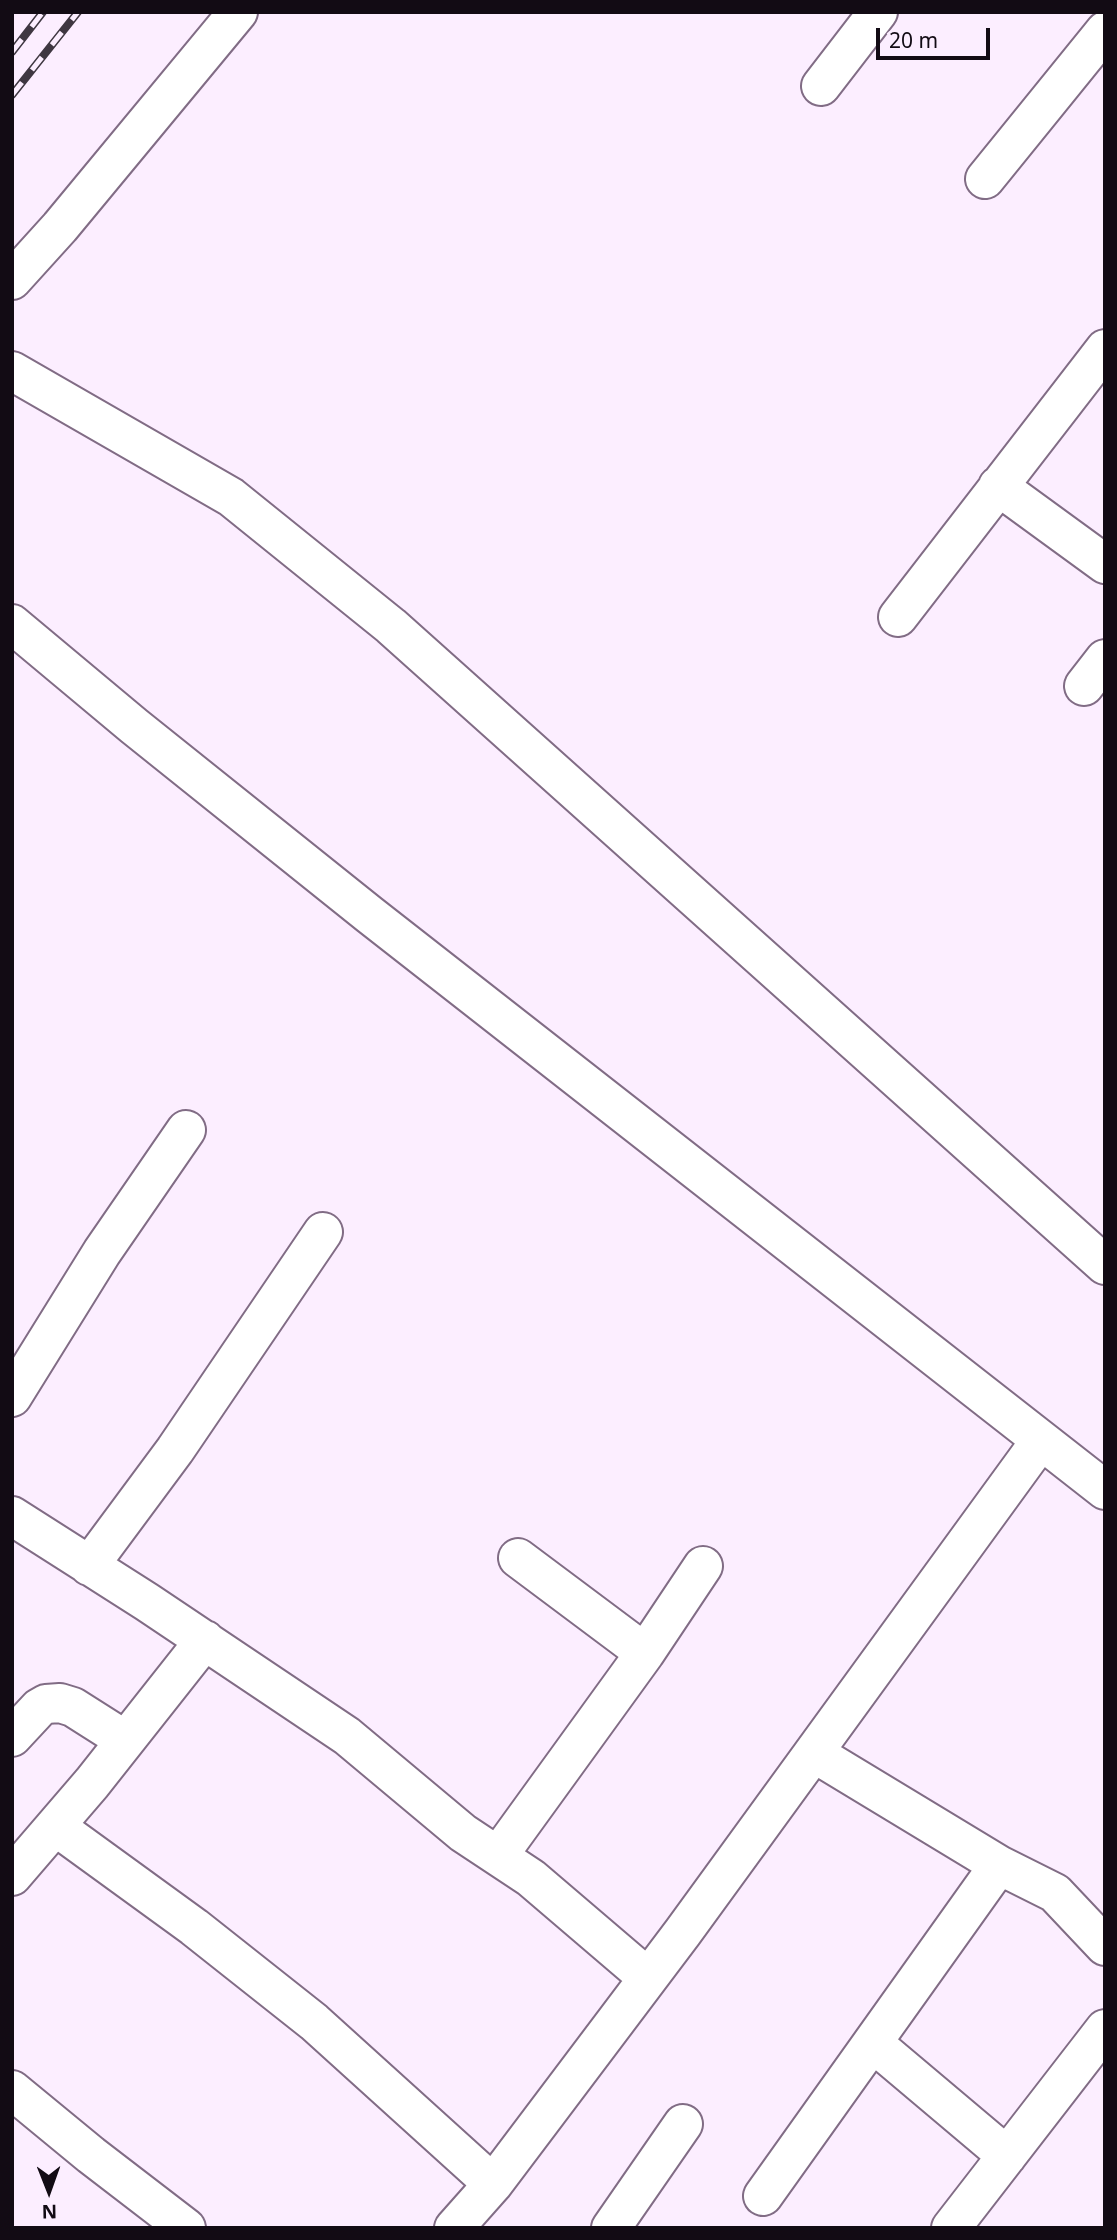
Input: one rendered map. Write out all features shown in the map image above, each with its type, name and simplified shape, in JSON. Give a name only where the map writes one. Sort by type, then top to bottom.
[{"type":"street","points":[[12,280],[60,227],[238,12]]},
{"type":"street","points":[[821,86],[878,12]]},
{"type":"street","points":[[985,179],[1105,31]]},
{"type":"street","points":[[898,617],[1105,349]]},
{"type":"street","points":[[12,371],[231,496],[391,626],[1105,1265]]},
{"type":"street","points":[[998,486],[1105,564]]},
{"type":"street","points":[[12,624],[134,726],[370,915],[1105,1490]]},
{"type":"street","points":[[12,1397],[102,1252],[186,1130]]},
{"type":"street","points":[[89,1566],[175,1450],[323,1232]]},
{"type":"street","points":[[454,2228],[493,2184],[648,1978],[1041,1440]]},
{"type":"street","points":[[12,1517],[205,1640],[346,1737],[481,1847],[531,1878],[648,1978]]},
{"type":"street","points":[[518,1558],[645,1653]]},
{"type":"street","points":[[498,1856],[645,1653],[703,1566]]},
{"type":"street","points":[[12,1876],[205,1640]]},
{"type":"street","points":[[12,1737],[39,1708],[46,1704],[60,1703],[73,1707],[125,1740]]},
{"type":"street","points":[[814,1753],[999,1865],[1055,1894],[1105,1946]]},
{"type":"street","points":[[55,1826],[194,1927],[314,2022],[493,2184]]},
{"type":"street","points":[[763,2196],[999,1865]]},
{"type":"street","points":[[951,2228],[1105,2029]]},
{"type":"street","points":[[873,2043],[1007,2156]]},
{"type":"street","points":[[12,2090],[186,2228]]},
{"type":"street","points":[[611,2228],[682,2124]]},
{"type":"railway","points":[[12,52],[43,12]]},
{"type":"railway","points":[[12,95],[78,12]]}]
